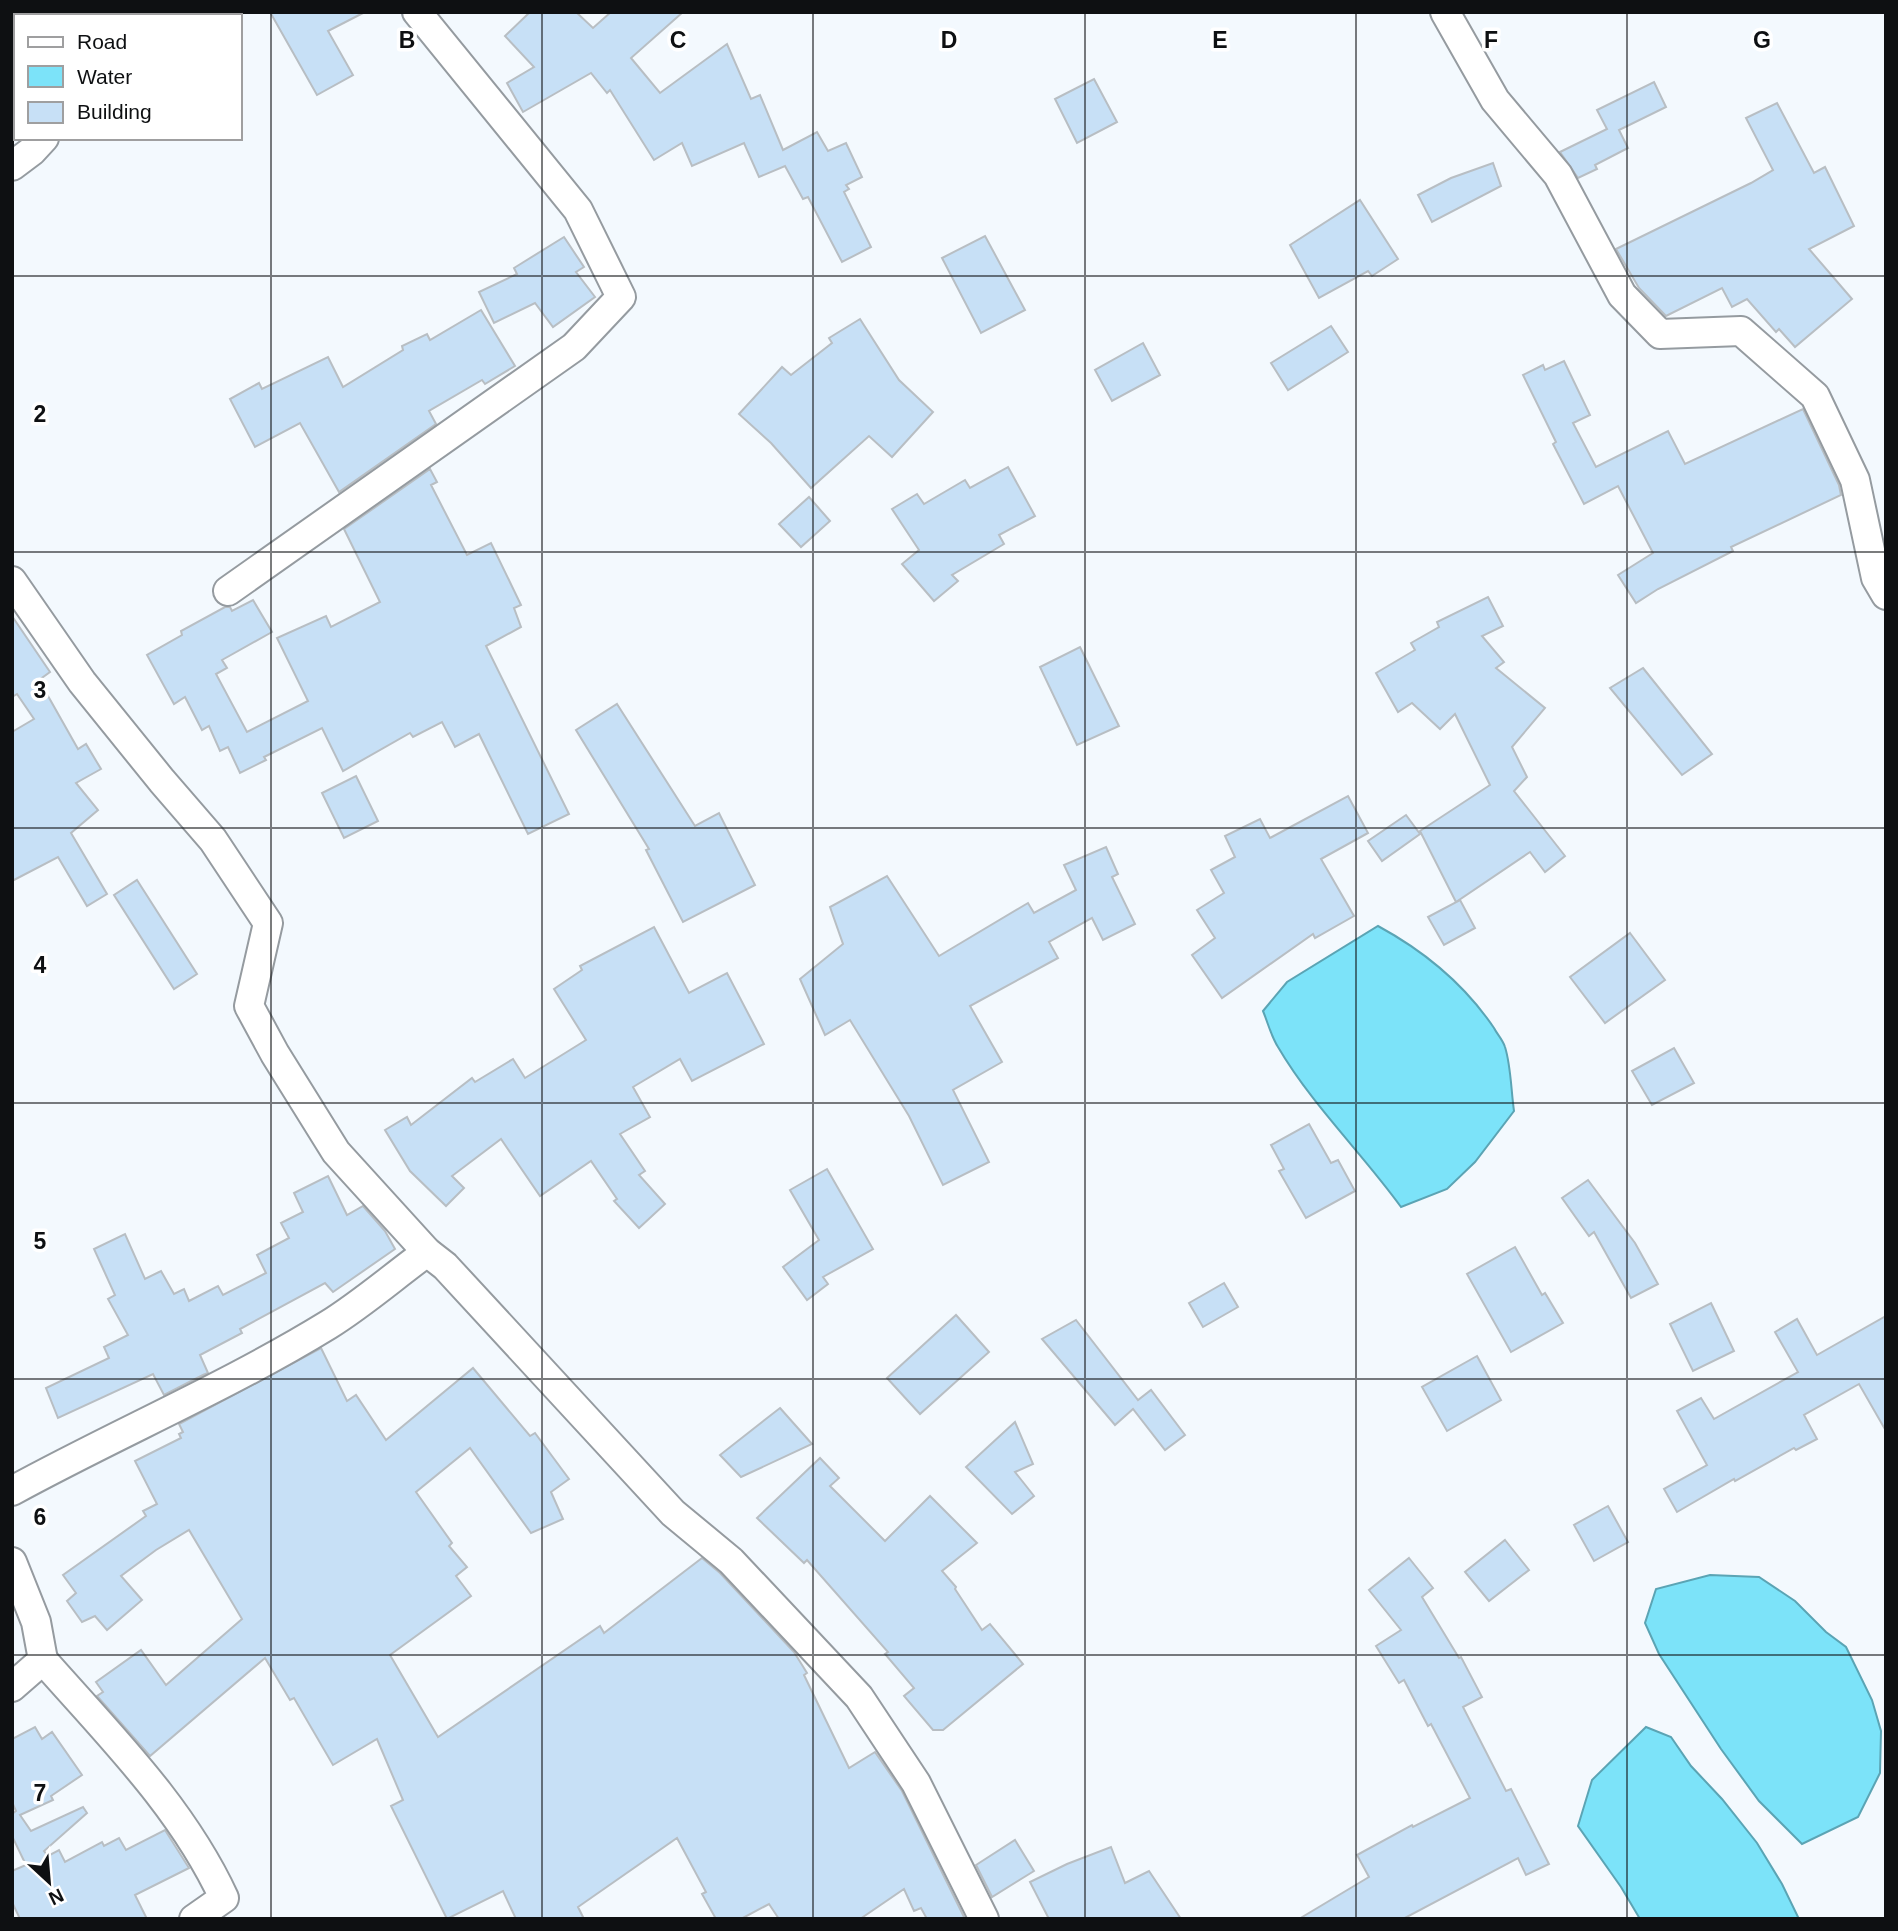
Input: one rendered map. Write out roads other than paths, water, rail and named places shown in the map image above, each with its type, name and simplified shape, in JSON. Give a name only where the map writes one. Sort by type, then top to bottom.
[{"type":"street","points":[[228,592],[574,347],[621,297],[578,210],[417,12]]},
{"type":"street","points":[[1445,12],[1495,100],[1558,174],[1622,295],[1660,334],[1741,331],[1815,396],[1855,480],[1876,578],[1886,595]]},
{"type":"street","points":[[12,166],[42,140]]},
{"type":"street","points":[[12,581],[82,682],[213,840],[268,923],[249,1006],[275,1054],[336,1152],[673,1513],[731,1561],[859,1697],[916,1783],[984,1919]]},
{"type":"street","points":[[12,1491],[90,1448],[210,1390],[330,1324],[427,1252]]},
{"type":"street","points":[[12,1562],[36,1622],[43,1660],[159,1791],[214,1876],[224,1898],[194,1919]]},
{"type":"street","points":[[12,1687],[43,1660]]},
{"type":"water","points":[[1378,926],[1411,946],[1442,970],[1483,1012],[1505,1047],[1514,1111],[1475,1162],[1447,1189],[1401,1207],[1291,1068],[1276,1043],[1263,1011],[1287,982]]},
{"type":"water","points":[[1710,1575],[1759,1577],[1795,1601],[1826,1632],[1846,1647],[1872,1700],[1881,1731],[1880,1773],[1858,1817],[1802,1844],[1759,1801],[1721,1749],[1659,1654],[1645,1623],[1656,1589]]},
{"type":"water","points":[[1646,1727],[1671,1737],[1691,1766],[1722,1799],[1757,1843],[1799,1919],[1640,1919],[1578,1826],[1592,1780]]}]
